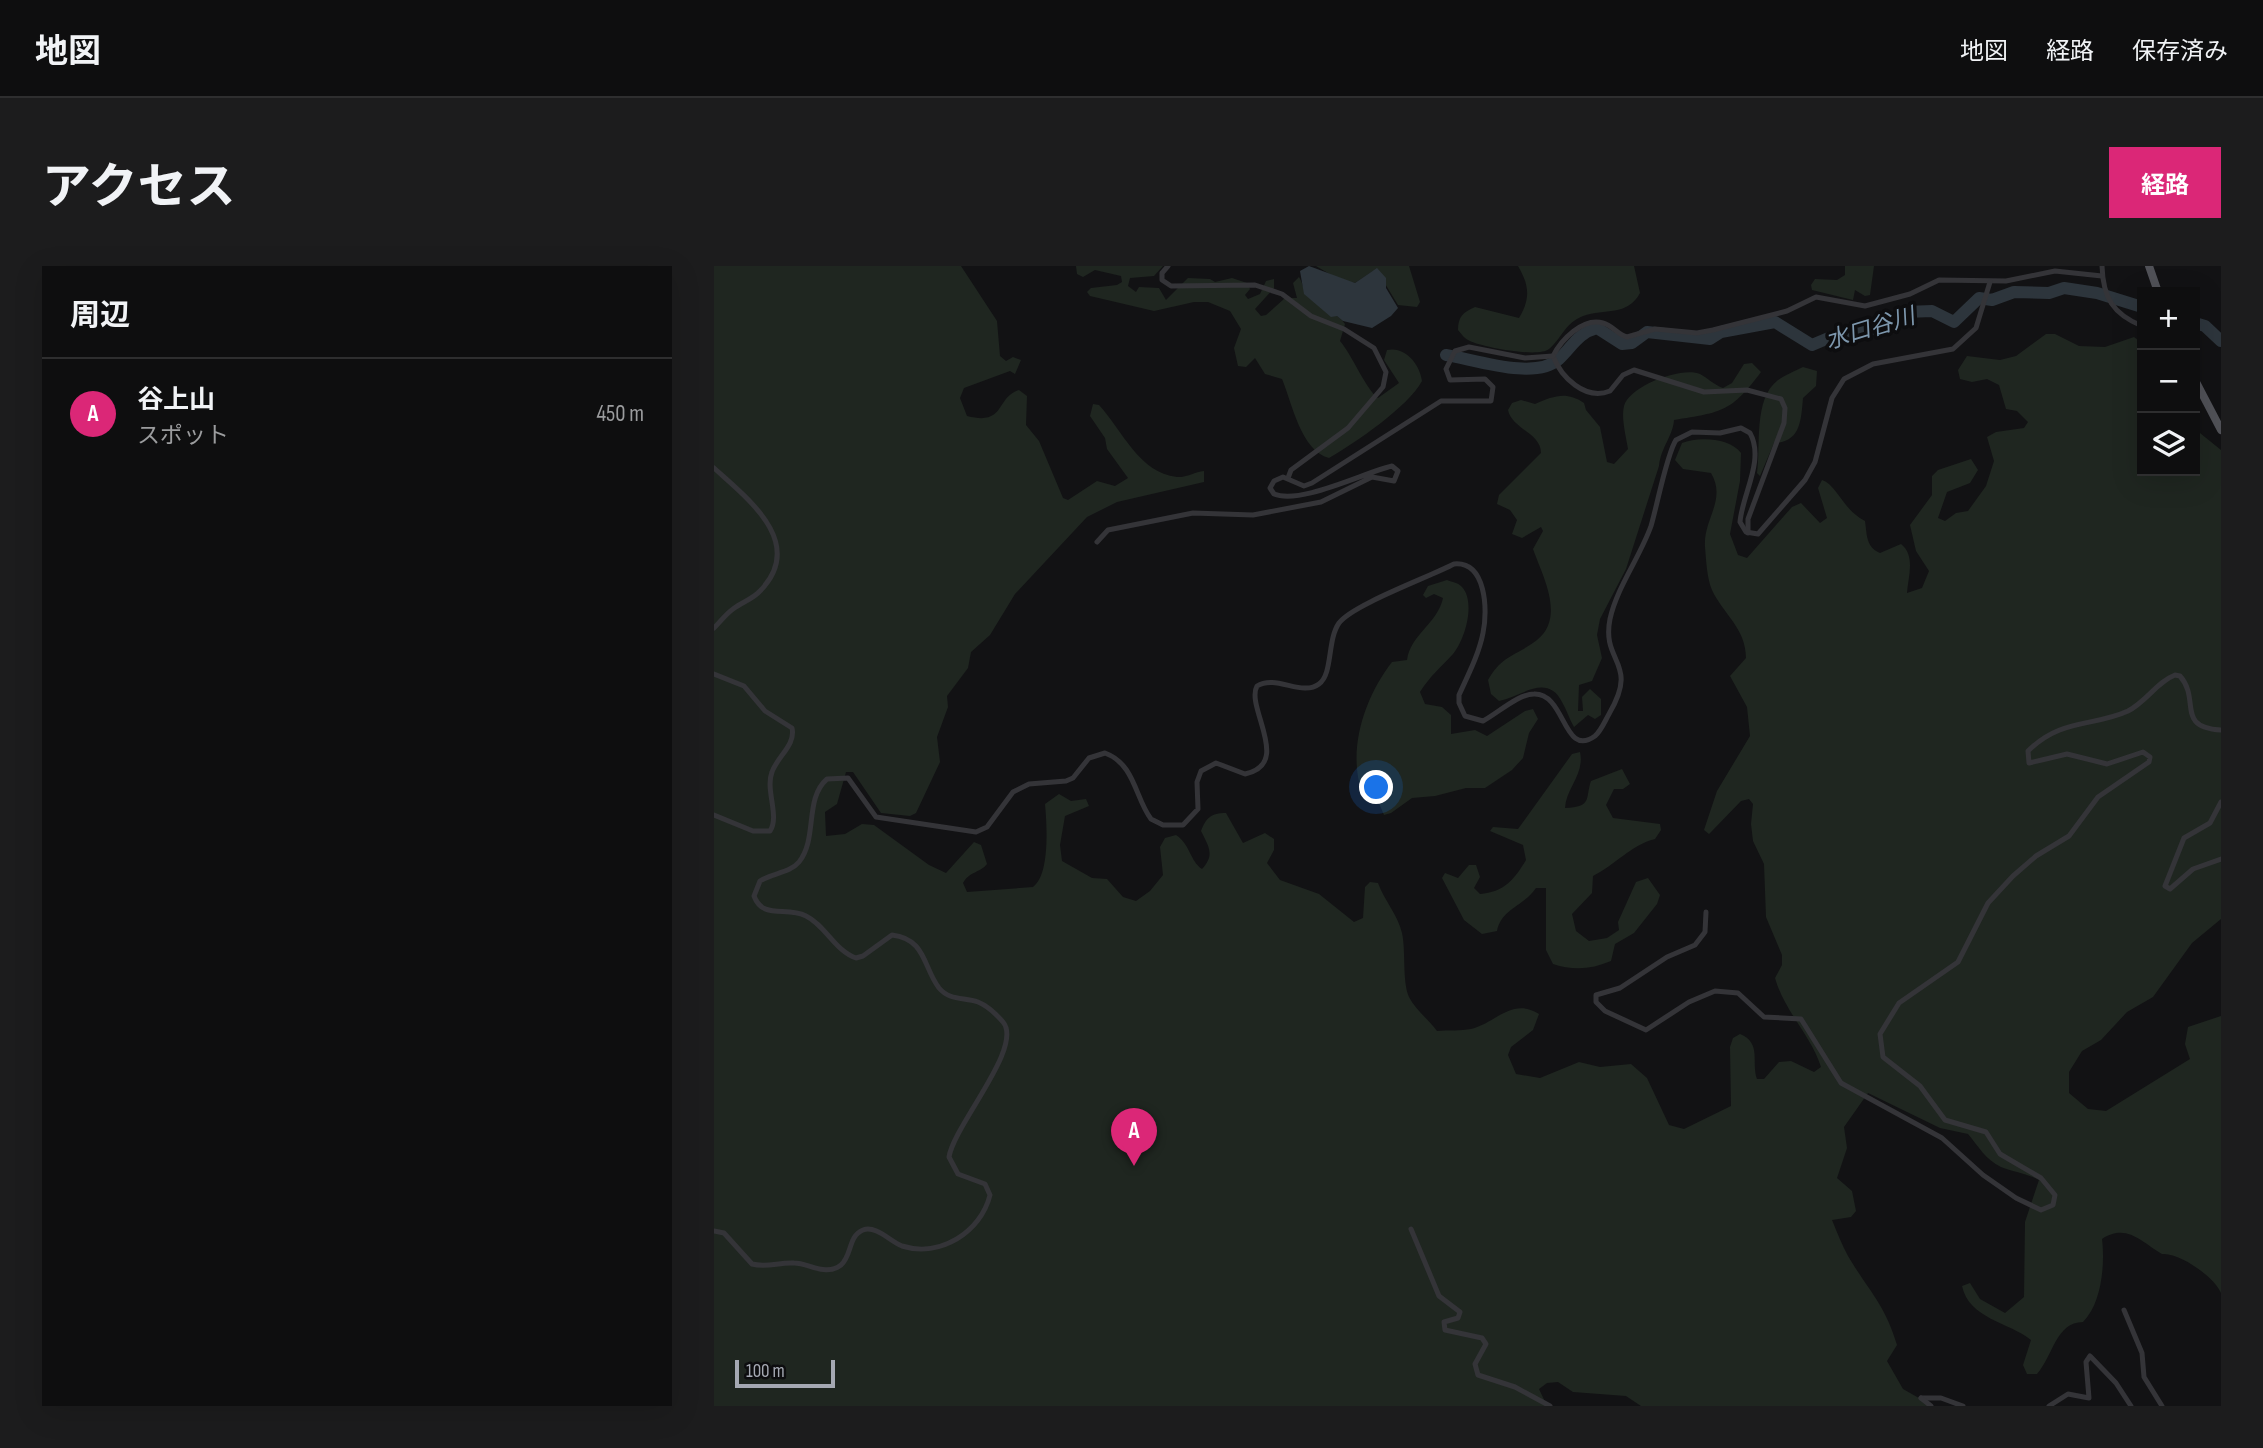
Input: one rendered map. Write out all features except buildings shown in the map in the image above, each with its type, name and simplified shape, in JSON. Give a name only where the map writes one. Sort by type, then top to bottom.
[{"type":"main road","points":[[2149,266],[2156,287]]},
{"type":"main road","points":[[2200,390],[2221,430]]},
{"type":"street","points":[[1168,266],[1162,273],[1162,280],[1171,286],[1255,285],[1282,294],[1311,316],[1371,344],[1382,363],[1386,372],[1383,387],[1348,428],[1291,470],[1288,478]]},
{"type":"street","points":[[2102,266],[2106,299],[2113,310],[2137,323]]},
{"type":"street","points":[[1097,542],[1100,535],[1108,530],[1193,513],[1252,515],[1321,502],[1372,477],[1394,481],[1398,471],[1392,466],[1300,495],[1281,497],[1274,494],[1271,484],[1278,479],[1288,478],[1304,486],[1312,483],[1441,401],[1491,401],[1493,387],[1485,379],[1450,380],[1446,369],[1455,351],[1469,347],[1525,358],[1553,355],[1567,336],[1592,322],[1603,323],[1627,338],[1655,329],[1706,332],[1787,311],[1816,297],[1865,306],[1910,294],[1939,280],[1990,282],[2055,271],[2102,276]]},
{"type":"street","points":[[1748,533],[1763,531],[1805,480],[1815,462],[1832,398],[1844,379],[1872,364],[1953,349],[1976,328],[1990,282]]},
{"type":"street","points":[[1553,355],[1564,379],[1593,394],[1610,391],[1623,375],[1634,370],[1704,392],[1747,390],[1781,399],[1785,408],[1784,423],[1748,519],[1748,533]]},
{"type":"street","points":[[714,1231],[724,1233],[751,1264],[772,1266],[795,1263],[831,1270],[847,1258],[851,1243],[862,1230],[869,1228],[897,1244],[916,1248],[959,1239],[975,1226],[990,1195],[985,1184],[958,1174],[949,1157],[958,1134],[1006,1050],[1009,1033],[1005,1025],[980,1003],[946,994],[935,981],[927,961],[907,939],[892,936],[856,958],[805,915],[764,910],[758,906],[754,896],[760,881],[798,863],[807,844],[819,788],[827,779],[848,778],[870,812],[882,820],[930,824],[976,832],[987,827],[1013,792],[1029,784],[1066,782],[1079,772],[1089,758],[1105,753],[1116,759],[1131,778],[1151,820],[1163,825],[1183,825],[1198,810],[1197,782],[1201,771],[1216,763],[1245,774],[1258,769],[1262,762],[1266,730],[1253,698],[1257,686],[1268,681],[1309,688],[1319,685],[1326,675],[1333,633],[1345,616],[1461,563],[1471,567],[1479,576],[1485,619],[1480,647],[1460,695],[1459,703],[1465,716],[1483,721],[1527,695],[1539,694],[1555,704],[1569,734],[1586,740],[1597,734],[1621,694],[1621,671],[1609,643],[1610,619],[1643,547],[1665,483],[1672,446],[1683,434],[1720,433],[1741,428],[1750,433],[1754,445],[1752,473],[1740,522],[1748,533]]},
{"type":"street","points":[[714,468],[749,497],[766,518],[775,538],[772,576],[761,590],[730,611],[714,628]]},
{"type":"street","points":[[714,674],[744,686],[765,711],[792,728],[793,733],[792,741],[772,770],[769,781],[773,822],[769,831],[762,833],[733,825],[714,815]]},
{"type":"street","points":[[1706,912],[1705,932],[1695,945],[1667,957],[1620,988],[1597,995],[1597,1002],[1605,1011],[1646,1030],[1689,1002],[1715,991],[1738,993],[1763,1017],[1801,1019],[1841,1083],[1942,1138],[1983,1175],[2015,1198],[2033,1208],[2048,1209],[2053,1205],[2055,1195],[2048,1185],[2000,1154],[1986,1132],[1945,1119],[1920,1086],[1883,1057],[1880,1034],[1899,1003],[1958,962],[1984,909],[2013,876],[2035,856],[2069,836],[2098,797],[2150,762],[2150,757],[2143,752],[2107,764],[2067,754],[2029,763],[2028,751],[2035,744],[2070,725],[2126,712],[2175,675],[2180,676],[2188,687],[2189,710],[2197,724],[2207,729],[2221,730]]},
{"type":"street","points":[[2221,802],[2205,828],[2184,838],[2165,886],[2170,889],[2193,869],[2221,859]]},
{"type":"street","points":[[1411,1229],[1439,1296],[1460,1312],[1458,1318],[1444,1322],[1446,1330],[1482,1338],[1486,1343],[1475,1364],[1478,1375],[1515,1387],[1550,1406]]},
{"type":"street","points":[[2124,1310],[2142,1353],[2144,1377],[2162,1406]]},
{"type":"street","points":[[2049,1406],[2068,1394],[2090,1398],[2086,1371],[2090,1356],[2116,1382],[2131,1406]]},
{"type":"street","points":[[1931,1406],[1921,1398],[1941,1398],[1963,1406]]},
{"type":"shaded area","points":[[714,266],[961,266],[997,321],[1000,356],[1006,361],[1013,357],[1021,360],[1015,374],[1010,371],[964,388],[960,398],[967,416],[979,418],[994,414],[1011,394],[1019,390],[1027,396],[1026,425],[1039,441],[1063,498],[1068,500],[1097,481],[1115,486],[1128,478],[1107,449],[1105,438],[1090,416],[1093,404],[1099,405],[1133,449],[1152,468],[1177,477],[1204,471],[1204,482],[1117,502],[1087,517],[1015,594],[990,635],[971,652],[968,668],[947,696],[948,707],[937,737],[940,762],[916,813],[910,816],[881,813],[853,772],[846,772],[837,804],[825,812],[826,836],[845,834],[862,824],[874,825],[929,865],[946,873],[974,842],[981,845],[987,864],[963,883],[967,892],[1033,887],[1045,861],[1045,804],[1059,794],[1071,801],[1086,799],[1089,806],[1065,816],[1060,845],[1062,861],[1092,878],[1107,879],[1123,897],[1136,901],[1150,891],[1163,875],[1160,847],[1165,838],[1176,835],[1181,839],[1202,869],[1210,855],[1201,831],[1203,826],[1213,815],[1226,813],[1243,843],[1265,833],[1274,839],[1274,850],[1267,863],[1280,880],[1319,894],[1354,922],[1363,918],[1365,887],[1370,882],[1378,883],[1402,933],[1409,997],[1437,1031],[1471,1029],[1512,1010],[1529,1010],[1539,1014],[1533,1030],[1511,1047],[1508,1055],[1516,1074],[1540,1078],[1579,1062],[1600,1067],[1631,1064],[1647,1078],[1669,1125],[1684,1129],[1731,1106],[1730,1047],[1733,1038],[1740,1034],[1751,1042],[1757,1079],[1764,1079],[1779,1062],[1791,1061],[1814,1072],[1821,1067],[1775,978],[1782,965],[1782,955],[1766,917],[1764,864],[1753,841],[1751,824],[1753,804],[1749,799],[1741,801],[1709,834],[1704,830],[1717,791],[1750,736],[1747,707],[1730,676],[1746,658],[1742,638],[1717,599],[1708,575],[1705,537],[1716,501],[1715,483],[1711,473],[1683,469],[1675,460],[1682,443],[1697,440],[1722,441],[1741,453],[1740,481],[1730,534],[1738,555],[1747,558],[1792,507],[1801,503],[1820,523],[1827,518],[1818,488],[1822,480],[1832,487],[1851,511],[1865,521],[1868,540],[1875,550],[1880,553],[1901,544],[1906,549],[1910,561],[1907,593],[1922,588],[1929,571],[1916,551],[1910,525],[1932,495],[1932,476],[1938,470],[1971,459],[1978,470],[1970,483],[1947,492],[1938,518],[1945,521],[1956,513],[1968,511],[1986,486],[1994,461],[1987,437],[1996,432],[2024,428],[2028,422],[2017,411],[2006,409],[1999,385],[1987,379],[1972,382],[1960,379],[1958,370],[1967,356],[2000,360],[2016,356],[2046,334],[2055,334],[2079,346],[2105,347],[2134,337],[2137,339],[2137,476],[2200,476],[2200,433],[2221,450],[2221,919],[2192,943],[2153,997],[2127,1012],[2101,1040],[2082,1051],[2069,1072],[2069,1093],[2088,1109],[2106,1111],[2190,1059],[2185,1044],[2188,1027],[2221,1016],[2221,1293],[2212,1280],[2178,1257],[2162,1254],[2134,1236],[2119,1233],[2111,1235],[2102,1239],[2101,1283],[2089,1314],[2083,1322],[2074,1323],[2061,1334],[2037,1374],[2027,1374],[2023,1365],[2031,1340],[1981,1313],[1966,1297],[1962,1286],[1970,1283],[1980,1299],[2005,1313],[2024,1297],[2025,1222],[2039,1180],[1991,1161],[1968,1134],[1940,1128],[1868,1093],[1844,1127],[1847,1148],[1837,1178],[1852,1191],[1856,1211],[1851,1217],[1832,1220],[1848,1256],[1881,1308],[1892,1331],[1897,1345],[1887,1361],[1903,1389],[1933,1406],[1641,1406],[1626,1396],[1573,1392],[1558,1382],[1547,1383],[1539,1389],[1547,1406],[714,1406]]},
{"type":"shaded area","points":[[1076,266],[1163,266],[1154,276],[1130,278],[1128,286],[1136,292],[1139,287],[1159,288],[1166,300],[1188,278],[1210,279],[1215,282],[1232,278],[1247,283],[1250,289],[1245,295],[1248,299],[1260,294],[1266,281],[1274,279],[1274,288],[1255,309],[1261,316],[1266,315],[1285,298],[1297,298],[1293,283],[1299,277],[1308,297],[1338,316],[1345,324],[1340,341],[1378,398],[1399,383],[1384,360],[1387,350],[1400,351],[1411,358],[1422,381],[1393,413],[1329,458],[1319,454],[1304,436],[1282,379],[1265,374],[1255,358],[1246,367],[1238,366],[1234,348],[1241,329],[1230,311],[1208,302],[1194,302],[1154,311],[1090,296],[1087,292],[1091,288],[1117,285],[1122,282],[1121,276],[1095,270],[1083,277],[1077,274]]},
{"type":"shaded area","points":[[1309,266],[1355,283],[1377,268],[1386,278],[1386,288],[1398,308],[1372,328],[1343,321],[1337,316],[1331,317],[1304,294],[1300,271]]},
{"type":"shaded area","points":[[1316,266],[1409,266],[1420,302],[1417,307],[1398,305],[1384,282],[1373,271],[1355,283],[1338,279]]},
{"type":"shaded area","points":[[1518,266],[1634,266],[1640,293],[1635,301],[1622,309],[1577,319],[1549,349],[1543,351],[1510,351],[1467,339],[1458,330],[1460,318],[1475,307],[1519,318],[1527,292]]},
{"type":"shaded area","points":[[1845,266],[1874,266],[1870,295],[1865,296],[1855,290],[1853,300],[1812,290],[1811,285],[1815,279],[1837,280],[1845,275]]},
{"type":"shaded area","points":[[1752,363],[1761,372],[1733,403],[1715,412],[1674,420],[1626,569],[1600,619],[1597,635],[1602,658],[1592,681],[1579,685],[1578,711],[1583,711],[1582,697],[1590,689],[1601,699],[1601,715],[1595,719],[1588,715],[1574,727],[1556,693],[1542,688],[1499,701],[1491,694],[1488,680],[1499,665],[1546,631],[1551,608],[1546,583],[1533,549],[1543,531],[1541,527],[1522,538],[1512,534],[1517,520],[1510,510],[1497,504],[1499,495],[1541,453],[1540,446],[1532,436],[1511,416],[1508,410],[1512,403],[1521,400],[1535,404],[1566,396],[1578,399],[1584,403],[1586,410],[1600,427],[1607,462],[1614,464],[1628,449],[1623,411],[1635,391],[1669,375],[1692,372],[1723,388],[1732,383],[1744,364]]},
{"type":"shaded area","points":[[1803,367],[1817,371],[1816,386],[1803,398],[1800,422],[1795,434],[1783,442],[1774,443],[1760,476],[1757,473],[1759,437],[1765,399],[1778,380]]},
{"type":"shaded area","points":[[1447,580],[1461,586],[1466,594],[1467,621],[1457,648],[1420,692],[1425,704],[1442,707],[1451,715],[1451,734],[1475,730],[1487,736],[1525,711],[1533,709],[1538,719],[1529,733],[1523,758],[1512,770],[1485,788],[1466,788],[1435,796],[1412,798],[1384,815],[1372,787],[1359,782],[1357,750],[1363,719],[1383,675],[1392,662],[1407,660],[1413,643],[1440,607],[1443,598],[1434,594],[1426,598],[1423,595],[1428,586]]},
{"type":"shaded area","points":[[1580,752],[1580,767],[1565,808],[1584,804],[1591,781],[1622,769],[1630,784],[1623,789],[1614,789],[1606,805],[1613,818],[1660,824],[1661,830],[1655,839],[1638,846],[1593,876],[1592,893],[1572,914],[1576,931],[1589,941],[1607,938],[1619,930],[1618,922],[1636,882],[1648,878],[1660,895],[1657,904],[1634,933],[1615,944],[1611,961],[1597,966],[1576,968],[1553,964],[1546,950],[1546,888],[1536,888],[1508,912],[1497,931],[1482,934],[1464,920],[1442,878],[1445,873],[1458,878],[1469,865],[1476,865],[1480,877],[1474,888],[1480,894],[1496,891],[1508,884],[1526,860],[1523,845],[1490,831],[1493,827],[1518,829],[1572,754]]},
{"type":"waterway","name":"水口谷川","points":[[1446,355],[1504,367],[1535,368],[1559,359],[1580,337],[1597,328],[1622,344],[1632,343],[1647,332],[1710,339],[1721,332],[1775,322],[1812,345],[1831,337],[1885,326],[1906,312],[1932,311],[1954,322],[1979,298],[1992,300],[2014,292],[2049,293],[2064,288],[2097,293],[2137,305]]},
{"type":"waterway","name":"水口谷川","points":[[2200,324],[2221,341]]},
{"type":"place","name":"谷上山","points":[[1134,1166]]}]
